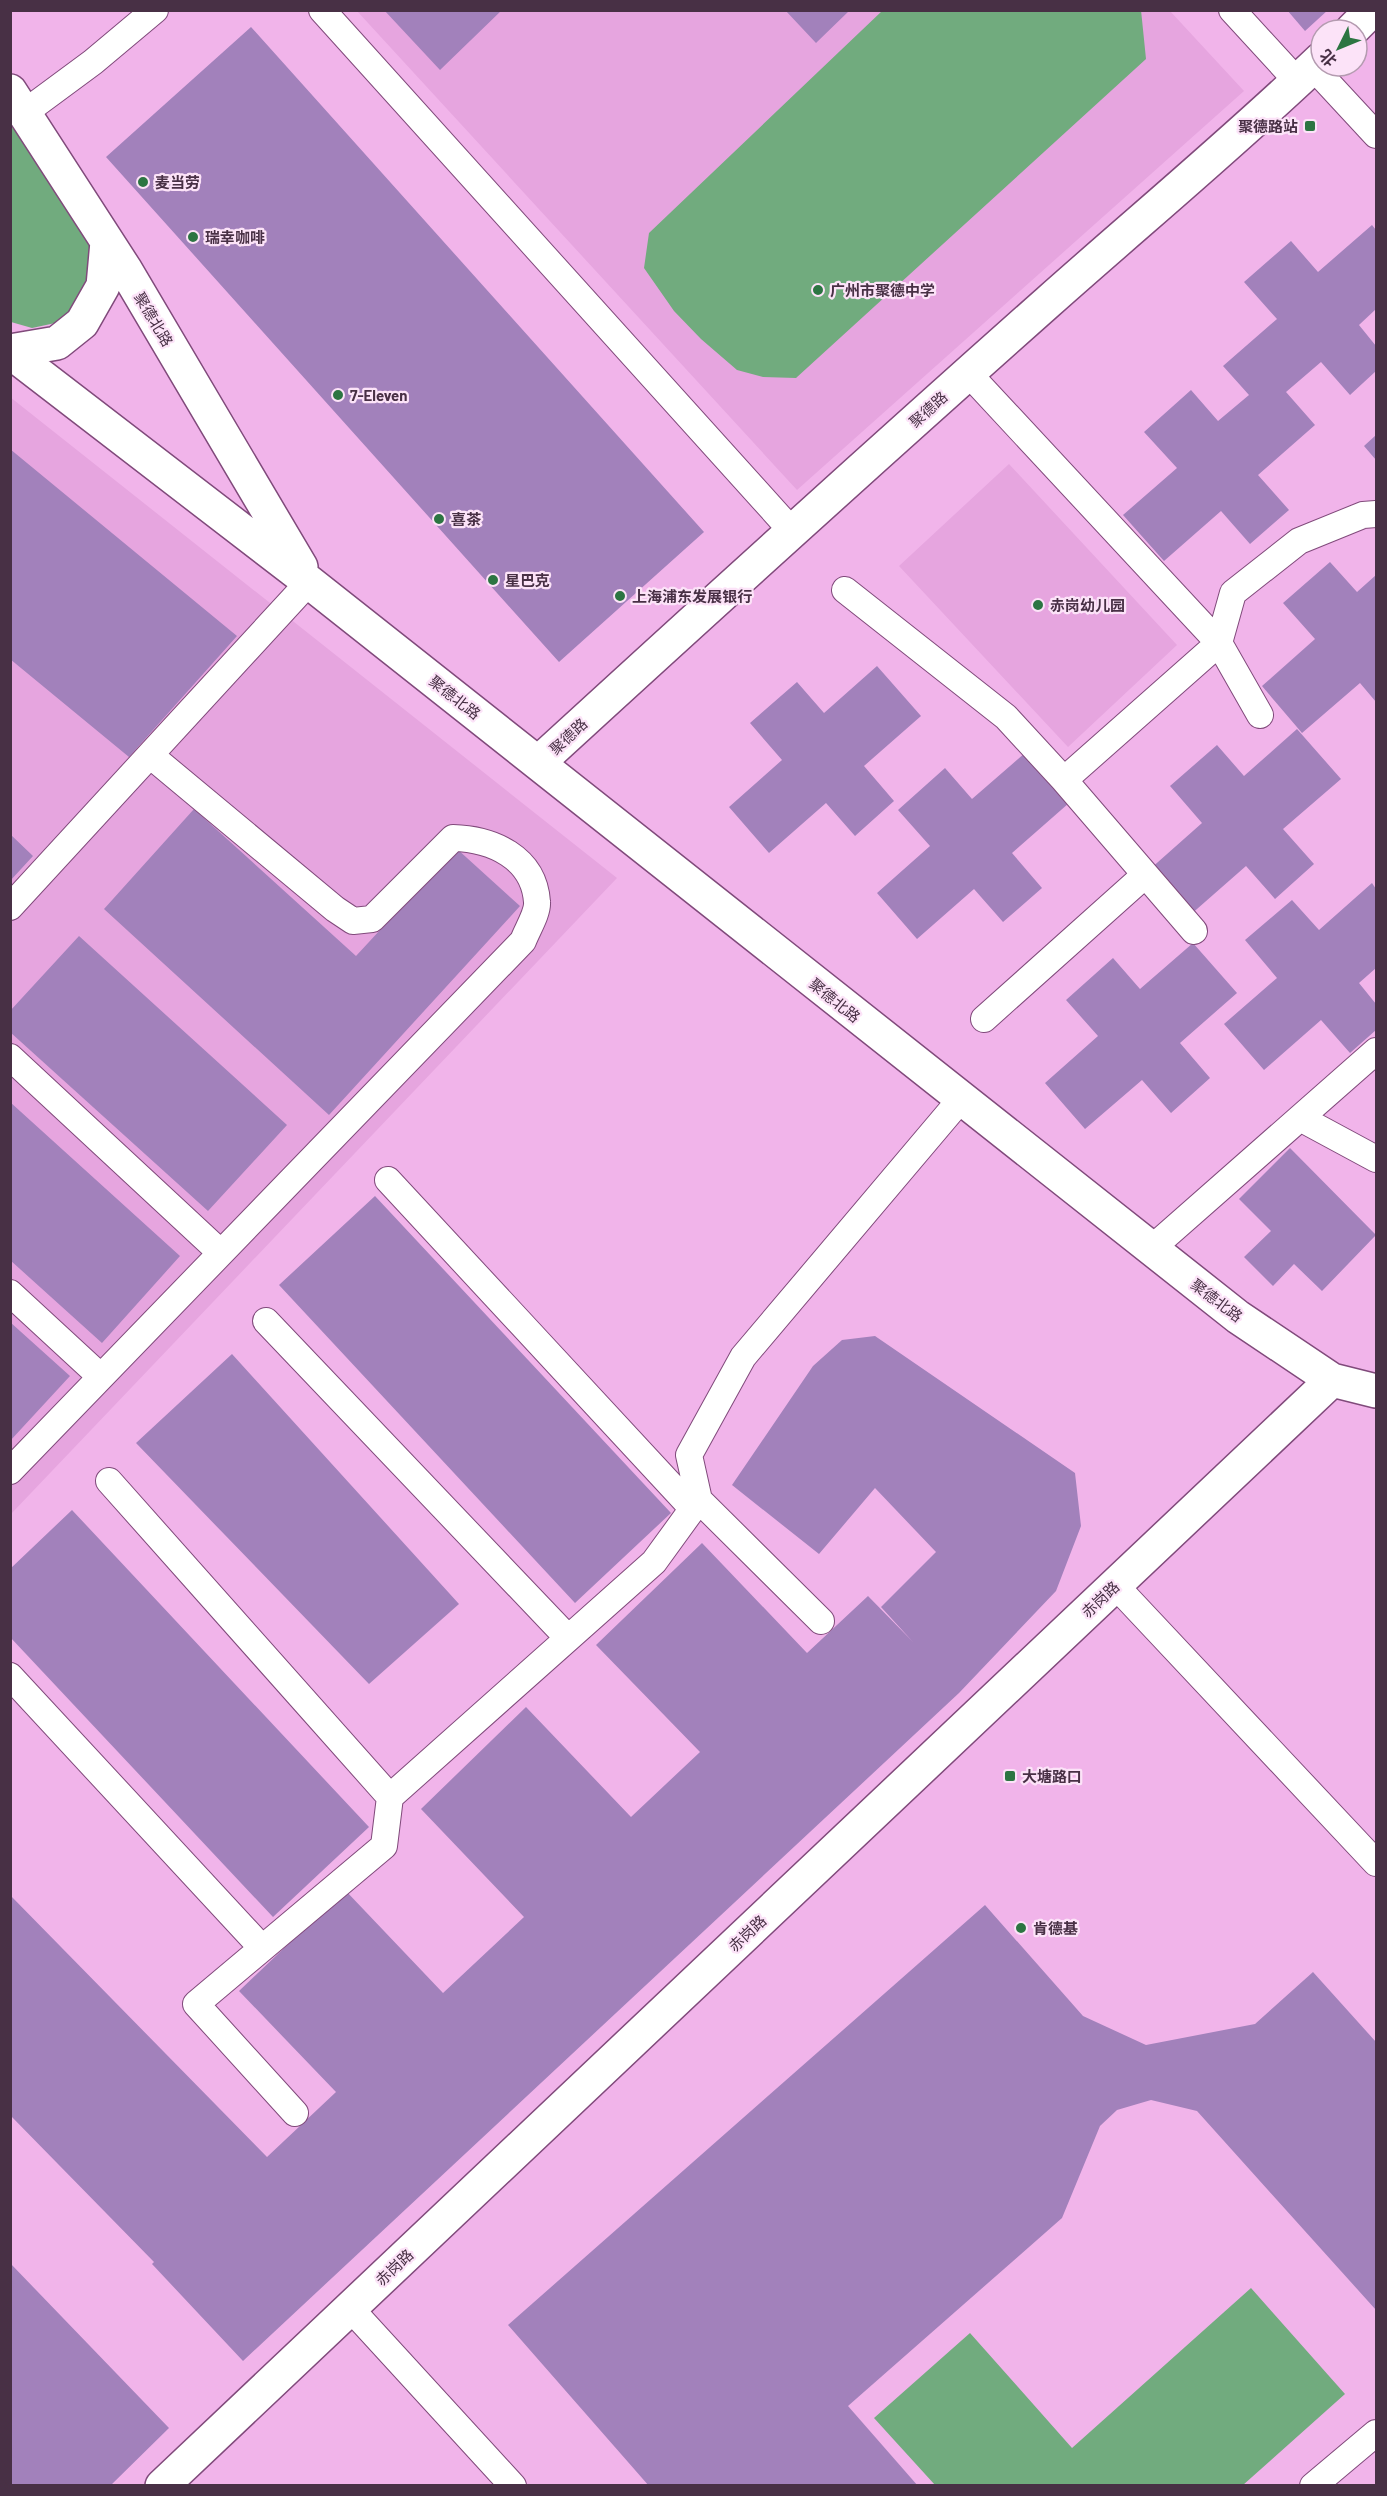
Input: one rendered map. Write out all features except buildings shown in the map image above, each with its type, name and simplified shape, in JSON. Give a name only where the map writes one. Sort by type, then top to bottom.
[{"type":"street","name":"聚德路","points":[[538,763],[968,373],[1264,114],[1309,71]]},
{"type":"street","name":"聚德北路","points":[[17,102],[107,242],[309,582]]},
{"type":"street","points":[[10,352],[57,343],[82,323],[103,286],[107,242]]},
{"type":"street","name":"聚德北路","points":[[10,352],[309,582],[1238,1317],[1332,1380],[1377,1391]]},
{"type":"street","name":"赤岗路","points":[[162,2486],[1332,1380]]},
{"type":"lane","points":[[17,102],[93,62],[155,10]]},
{"type":"lane","points":[[322,10],[792,531]]},
{"type":"lane","points":[[1232,10],[1309,68]]},
{"type":"lane","points":[[1320,78],[1377,135]]},
{"type":"lane","points":[[968,373],[1219,643],[1260,715]]},
{"type":"lane","points":[[1064,780],[1219,643],[1233,593],[1299,541],[1363,515],[1377,514]]},
{"type":"lane","points":[[10,907],[309,582]]},
{"type":"lane","points":[[845,590],[1006,717],[1064,780],[1194,931]]},
{"type":"lane","points":[[10,1471],[523,941],[537,904],[531,876],[507,851],[471,839],[453,838],[372,919],[353,921],[335,909],[150,754]]},
{"type":"lane","points":[[984,1019],[1145,875]]},
{"type":"lane","points":[[1151,1249],[1377,1051]]},
{"type":"lane","points":[[10,1057],[221,1253]]},
{"type":"lane","points":[[296,2113],[196,2004],[384,1846],[390,1797],[654,1562],[695,1504],[689,1455],[743,1357],[961,1099]]},
{"type":"lane","points":[[1300,1118],[1377,1159]]},
{"type":"lane","points":[[388,1180],[695,1504],[821,1621]]},
{"type":"lane","points":[[10,1293],[101,1377]]},
{"type":"lane","points":[[266,1321],[568,1638]]},
{"type":"lane","points":[[109,1481],[390,1797]]},
{"type":"lane","points":[[1115,1585],[1377,1863]]},
{"type":"lane","points":[[10,1676],[262,1948]]},
{"type":"lane","points":[[350,2308],[513,2486]]},
{"type":"lane","points":[[1313,2486],[1377,2433]]},
{"type":"shaded area","name":"广州市聚德中学","points":[[357,11],[1170,11],[1244,91],[797,490]]},
{"type":"shaded area","points":[[10,397],[617,878],[11,1514],[10,1514]]},
{"type":"shaded area","name":"赤岗幼儿园","points":[[1009,464],[1177,645],[1068,747],[899,566]]},
{"type":"green space","points":[[1141,10],[1146,59],[796,378],[763,377],[737,370],[701,339],[674,311],[644,268],[649,233],[882,11]]},
{"type":"green space","points":[[10,114],[93,248],[82,297],[60,322],[32,328],[11,322]]},
{"type":"green space","points":[[1251,2288],[1345,2394],[1243,2485],[935,2485],[874,2418],[970,2333],[1072,2448]]},
{"type":"place","name":"聚德路站","points":[[1310,126]]},
{"type":"place","name":"麦当劳","points":[[143,182]]},
{"type":"place","name":"瑞幸咖啡","points":[[193,237]]},
{"type":"place","name":"广州市聚德中学","points":[[818,290]]},
{"type":"place","name":"7-Eleven","points":[[338,395]]},
{"type":"place","name":"喜茶","points":[[439,519]]},
{"type":"place","name":"星巴克","points":[[493,580]]},
{"type":"place","name":"上海浦东发展银行","points":[[620,596]]},
{"type":"place","name":"赤岗幼儿园","points":[[1038,605]]},
{"type":"place","name":"大塘路口","points":[[1010,1776]]},
{"type":"place","name":"肯德基","points":[[1021,1928]]}]
